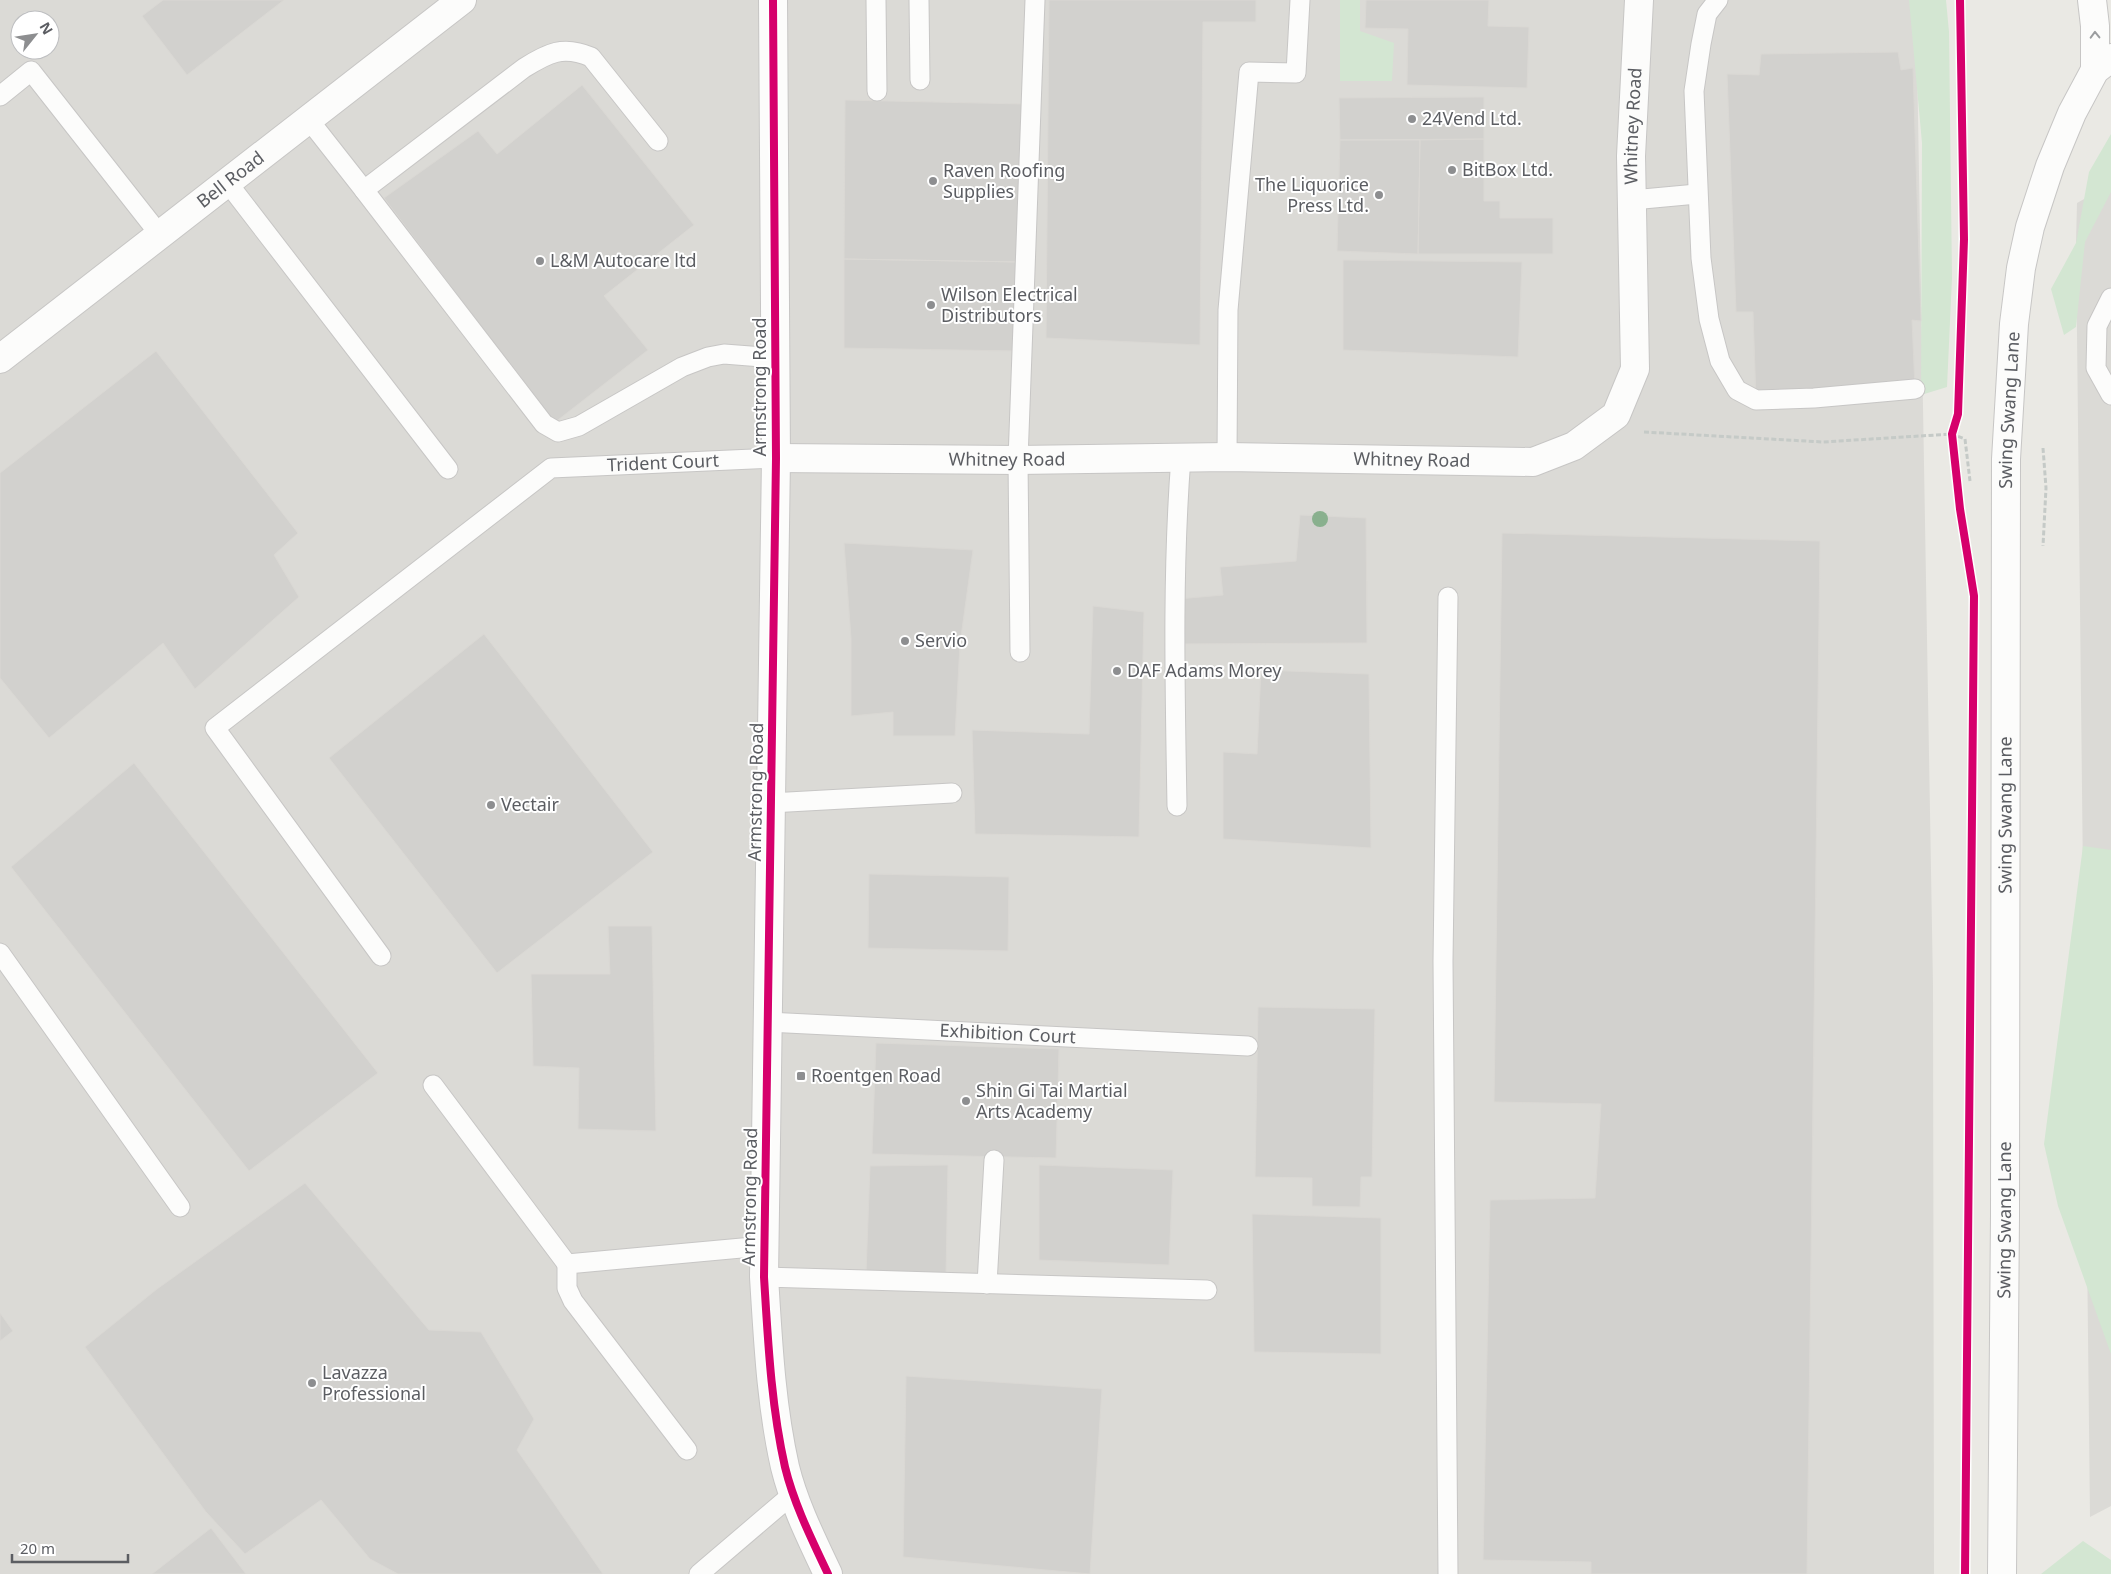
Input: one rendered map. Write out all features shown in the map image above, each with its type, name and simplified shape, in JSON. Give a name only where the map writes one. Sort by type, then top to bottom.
[{"type":"street","name":"Bell Road","points":[[0,359],[462,0]]},
{"type":"street","name":"Armstrong Road","points":[[773,0],[776,458],[764,1277],[771,1387],[786,1468],[805,1525],[828,1574]]},
{"type":"street","name":"Whitney Road","points":[[776,458],[1018,460],[1227,457],[1534,462],[1574,446],[1616,415],[1635,369],[1631,156],[1639,0]]},
{"type":"street","name":"Swing Swang Lane","points":[[2002,1574],[2005,1215],[2006,459],[2014,324],[2021,268],[2030,227],[2053,158],[2072,113],[2103,64],[2092,0]]},
{"type":"lane","points":[[876,0],[877,91]]},
{"type":"lane","points":[[919,0],[920,80]]},
{"type":"lane","points":[[1020,652],[1018,460],[1035,0]]},
{"type":"lane","points":[[1227,457],[1228,310],[1249,72],[1296,73],[1300,0]]},
{"type":"lane","points":[[1718,0],[1707,14],[1700,44],[1694,91],[1701,258],[1709,319],[1720,360],[1737,390],[1756,400],[1814,398],[1915,389]]},
{"type":"lane","points":[[364,190],[524,68],[544,56],[560,52],[576,51],[591,57],[658,142]]},
{"type":"lane","points":[[0,96],[31,71],[160,235]]},
{"type":"lane","points":[[309,120],[544,424],[558,432],[579,426],[682,367],[708,357],[724,354],[775,358]]},
{"type":"lane","points":[[228,182],[448,470]]},
{"type":"lane","points":[[1632,200],[1698,194]]},
{"type":"lane","points":[[2111,298],[2097,326],[2096,368],[2111,395]]},
{"type":"lane","points":[[1176,806],[1174,634],[1176,528],[1181,457]]},
{"type":"lane","name":"Trident Court","points":[[381,956],[215,728],[551,468],[776,458]]},
{"type":"lane","points":[[1448,596],[1443,961],[1448,1574]]},
{"type":"lane","points":[[770,803],[952,794]]},
{"type":"lane","points":[[0,953],[180,1207]]},
{"type":"lane","name":"Exhibition Court","points":[[767,1022],[1248,1046]]},
{"type":"lane","points":[[433,1085],[567,1264],[567,1288],[573,1301],[686,1450]]},
{"type":"lane","points":[[988,1284],[994,1160]]},
{"type":"lane","points":[[567,1264],[764,1246]]},
{"type":"lane","points":[[764,1277],[1207,1290]]},
{"type":"lane","points":[[699,1574],[794,1493]]},
{"type":"path","points":[[1596,429],[1823,442],[1952,434],[1965,439],[1970,486]]},
{"type":"path","points":[[2042,440],[2046,488],[2043,546]]},
{"type":"shaded area","points":[[0,0],[1916,0],[1933,986],[1934,1574],[0,1574]]},
{"type":"shaded area","points":[[2111,184],[2111,1506],[2090,1517],[2076,243],[2077,203]]},
{"type":"green space","points":[[1340,0],[1360,0],[1360,31],[1394,43],[1392,81],[1340,81]]},
{"type":"green space","points":[[1909,0],[1946,0],[1949,32],[1952,278],[1947,387],[1921,395],[1922,143]]},
{"type":"green space","points":[[2111,134],[2111,192],[2085,242],[2076,327],[2064,335],[2051,289],[2076,243],[2089,172]]},
{"type":"green space","points":[[2083,846],[2111,850],[2111,1354],[2058,1206],[2044,1144]]},
{"type":"green space","points":[[2083,1541],[2111,1560],[2111,1574],[2041,1574]]},
{"type":"building","points":[[163,0],[284,0],[187,75],[142,16]]},
{"type":"building","points":[[1049,0],[1256,0],[1256,22],[1203,22],[1200,345],[1046,338]]},
{"type":"building","points":[[1366,0],[1489,0],[1488,26],[1529,27],[1527,88],[1407,85],[1408,29],[1365,28]]},
{"type":"building","points":[[1898,52],[1901,70],[1913,68],[1921,321],[1912,320],[1915,389],[1756,400],[1753,312],[1736,312],[1727,74],[1759,75],[1761,54]]},
{"type":"building","name":"L&M Autocare ltd","points":[[582,85],[694,225],[604,296],[648,350],[554,423],[384,198],[478,131],[497,154]]},
{"type":"building","name":"24Vend Ltd.","points":[[1484,97],[1484,139],[1340,140],[1339,98]]},
{"type":"building","name":"Raven Roofing Supplies","points":[[845,100],[1024,104],[1020,262],[844,259]]},
{"type":"building","name":"BitBox Ltd.","points":[[1484,139],[1484,201],[1500,201],[1500,218],[1553,218],[1553,254],[1418,254],[1420,140]]},
{"type":"building","name":"The Liquorice Press Ltd.","points":[[1340,140],[1420,140],[1418,254],[1337,251]]},
{"type":"building","name":"Wilson Electrical Distributors","points":[[844,259],[1020,262],[1017,351],[844,348]]},
{"type":"building","points":[[1343,260],[1522,262],[1518,357],[1343,350]]},
{"type":"building","points":[[156,351],[298,533],[274,555],[299,597],[195,689],[163,643],[49,738],[0,678],[0,473]]},
{"type":"building","points":[[1300,515],[1366,518],[1367,643],[1176,644],[1178,599],[1223,595],[1220,567],[1296,561]]},
{"type":"building","points":[[1502,533],[1820,541],[1807,1574],[1591,1574],[1591,1562],[1483,1560],[1490,1200],[1595,1198],[1601,1104],[1494,1102]]},
{"type":"building","name":"Servio","points":[[844,543],[973,550],[960,644],[955,736],[893,736],[893,712],[851,716],[851,638]]},
{"type":"building","name":"DAF Adams Morey","points":[[1093,606],[1144,612],[1139,837],[975,834],[972,730],[1089,734]]},
{"type":"building","name":"Vectair","points":[[484,634],[653,852],[497,973],[329,758]]},
{"type":"building","points":[[1261,670],[1369,674],[1371,848],[1223,839],[1223,752],[1257,754]]},
{"type":"building","points":[[134,763],[378,1073],[249,1171],[11,867]]},
{"type":"building","points":[[869,874],[1009,877],[1008,951],[868,948]]},
{"type":"building","points":[[608,926],[652,926],[656,1131],[578,1129],[579,1068],[533,1066],[531,974],[610,974]]},
{"type":"building","points":[[1258,1007],[1375,1009],[1372,1177],[1361,1177],[1360,1207],[1312,1206],[1312,1178],[1255,1177]]},
{"type":"building","name":"Shin Gi Tai Martial Arts Academy","points":[[876,1043],[1059,1049],[1056,1158],[872,1154]]},
{"type":"building","points":[[948,1165],[946,1277],[866,1273],[870,1166]]},
{"type":"building","points":[[1039,1165],[1173,1170],[1169,1265],[1039,1260]]},
{"type":"building","name":"Lavazza Professional","points":[[305,1183],[429,1330],[481,1332],[534,1419],[517,1450],[603,1574],[398,1574],[370,1559],[321,1500],[245,1554],[206,1512],[85,1347],[157,1289]]},
{"type":"building","points":[[1252,1214],[1381,1218],[1381,1354],[1254,1352]]},
{"type":"building","points":[[0,1313],[13,1331],[0,1341]]},
{"type":"building","points":[[906,1376],[1102,1389],[1090,1574],[903,1557]]},
{"type":"building","points":[[211,1528],[246,1574],[152,1574]]},
{"type":"cycle path","points":[[773,0],[776,458],[764,1277],[773,1397],[780,1444],[798,1508],[828,1574]]},
{"type":"cycle path","points":[[1960,0],[1964,239],[1958,414],[1952,434],[1960,509],[1974,596],[1965,1574]]},
{"type":"place","name":"24Vend Ltd.","points":[[1412,119]]},
{"type":"place","name":"BitBox Ltd.","points":[[1452,170]]},
{"type":"place","name":"Raven Roofing Supplies","points":[[933,181]]},
{"type":"place","name":"The Liquorice Press Ltd.","points":[[1379,195]]},
{"type":"place","name":"L&M Autocare ltd","points":[[540,261]]},
{"type":"place","name":"Wilson Electrical Distributors","points":[[931,305]]},
{"type":"place","name":"Servio","points":[[905,641]]},
{"type":"place","name":"DAF Adams Morey","points":[[1117,671]]},
{"type":"place","name":"Vectair","points":[[491,805]]},
{"type":"place","name":"Roentgen Road","points":[[801,1076]]},
{"type":"place","name":"Shin Gi Tai Martial Arts Academy","points":[[966,1101]]},
{"type":"place","name":"Lavazza Professional","points":[[312,1383]]}]
